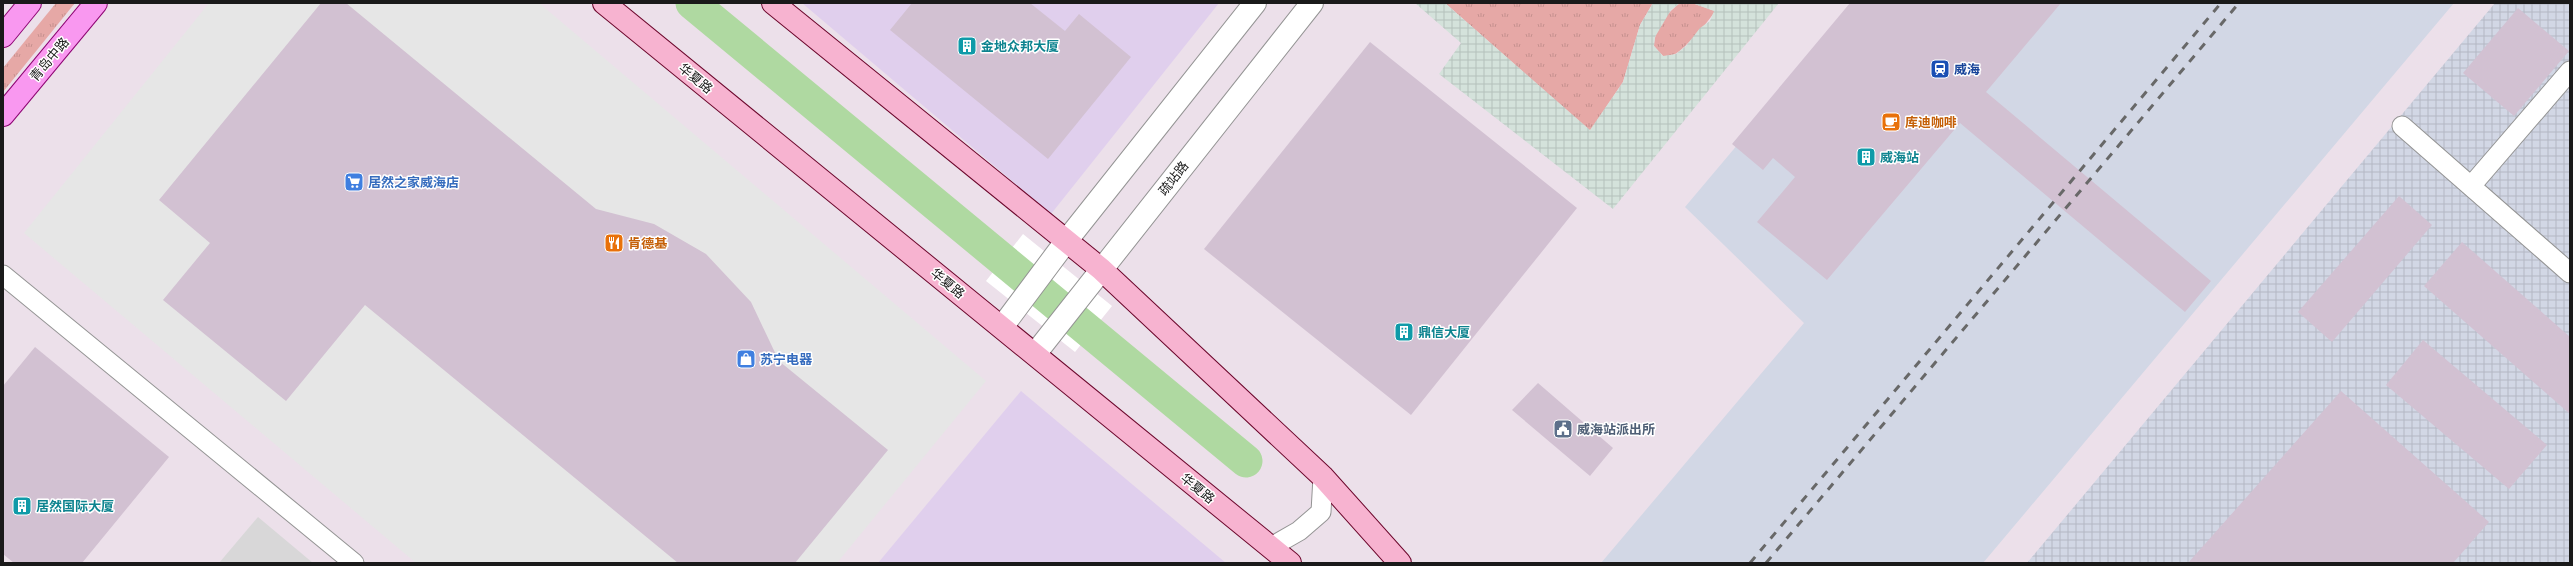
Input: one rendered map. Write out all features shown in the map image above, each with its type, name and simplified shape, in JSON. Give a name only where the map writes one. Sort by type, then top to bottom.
[{"type":"main road","points":[[3,36],[30,3]]},
{"type":"main road","name":"青岛中路","points":[[3,115],[96,3]]},
{"type":"main road","name":"华夏路","points":[[604,3],[1040,347],[1290,563]]},
{"type":"main road","points":[[773,3],[1096,276],[1323,477],[1400,563]]},
{"type":"street","points":[[1006,320],[1061,247],[1255,3]]},
{"type":"street","name":"疏站路","points":[[1040,347],[1312,3]]},
{"type":"street","points":[[2471,186],[2570,71]]},
{"type":"street","points":[[2402,126],[2570,273]]},
{"type":"street","points":[[3,275],[354,563]]},
{"type":"street","points":[[1271,547],[1299,530],[1321,512],[1323,477]]},
{"type":"shaded area","points":[[209,3],[539,3],[986,381],[837,563],[416,563],[24,233]]},
{"type":"shaded area","points":[[802,3],[1219,3],[1051,214]]},
{"type":"shaded area","points":[[1415,3],[1445,3],[1590,130],[1623,82],[1640,25],[1653,3],[1680,3],[1671,10],[1655,37],[1654,46],[1663,56],[1676,54],[1686,46],[1700,28],[1710,21],[1714,11],[1692,3],[1779,3],[1613,209],[1439,74],[1461,43]]},
{"type":"shaded area","name":"威海站","points":[[1857,3],[2454,3],[1983,563],[1601,563],[1804,323],[1685,207]]},
{"type":"shaded area","points":[[2495,3],[2570,3],[2570,563],[2027,563]]},
{"type":"shaded area","points":[[1021,391],[1226,563],[878,563]]},
{"type":"shaded area","points":[[258,517],[313,563],[219,563]]},
{"type":"green space","points":[[56,3],[75,3],[3,92],[3,68]]},
{"type":"green space","points":[[1445,3],[1653,3],[1640,25],[1623,82],[1590,131]]},
{"type":"green space","points":[[1680,3],[1692,3],[1715,11],[1691,41],[1675,54],[1663,56],[1654,46],[1655,39],[1659,27],[1666,16]]},
{"type":"pier","points":[[1023,234],[1112,306],[1075,352],[986,281]]},
{"type":"building","points":[[321,3],[346,3],[596,209],[654,224],[706,254],[751,302],[779,361],[888,450],[795,563],[678,563],[365,305],[286,401],[163,300],[210,243],[159,200]]},
{"type":"building","points":[[912,3],[1030,3],[1065,31],[1079,14],[1131,57],[1048,159],[890,30]]},
{"type":"building","name":"威海站","points":[[1850,3],[2061,3],[1986,92],[2211,281],[2185,312],[1960,123],[1827,280],[1757,222],[1795,177],[1773,158],[1763,170],[1732,144]]},
{"type":"building","points":[[2518,8],[2569,51],[2514,116],[2463,73]]},
{"type":"building","points":[[1370,42],[1577,208],[1411,415],[1204,249]]},
{"type":"building","points":[[2399,196],[2432,225],[2332,342],[2298,312]]},
{"type":"building","points":[[2462,242],[2570,337],[2570,414],[2424,286]]},
{"type":"building","points":[[2423,340],[2547,445],[2509,489],[2386,385]]},
{"type":"building","points":[[35,347],[169,457],[82,563],[14,563],[3,554],[3,386]]},
{"type":"building","name":"威海站派出所","points":[[1538,383],[1613,448],[1590,476],[1512,410]]},
{"type":"building","points":[[2341,391],[2489,522],[2453,563],[2188,563]]},
{"type":"waterway","points":[[692,3],[1246,461]]},
{"type":"railway","points":[[1750,563],[2221,3]]},
{"type":"railway","points":[[1766,563],[2239,3]]},
{"type":"place","name":"金地众邦大厦","points":[[967,46]]},
{"type":"place","name":"威海","points":[[1940,69]]},
{"type":"place","name":"库迪咖啡","points":[[1891,122]]},
{"type":"place","name":"威海站","points":[[1866,157]]},
{"type":"place","name":"居然之家威海店","points":[[354,182]]},
{"type":"place","name":"肯德基","points":[[614,243]]},
{"type":"place","name":"鼎信大厦","points":[[1404,332]]},
{"type":"place","name":"苏宁电器","points":[[746,359]]},
{"type":"place","name":"威海站派出所","points":[[1563,429]]},
{"type":"place","name":"居然国际大厦","points":[[22,506]]}]
